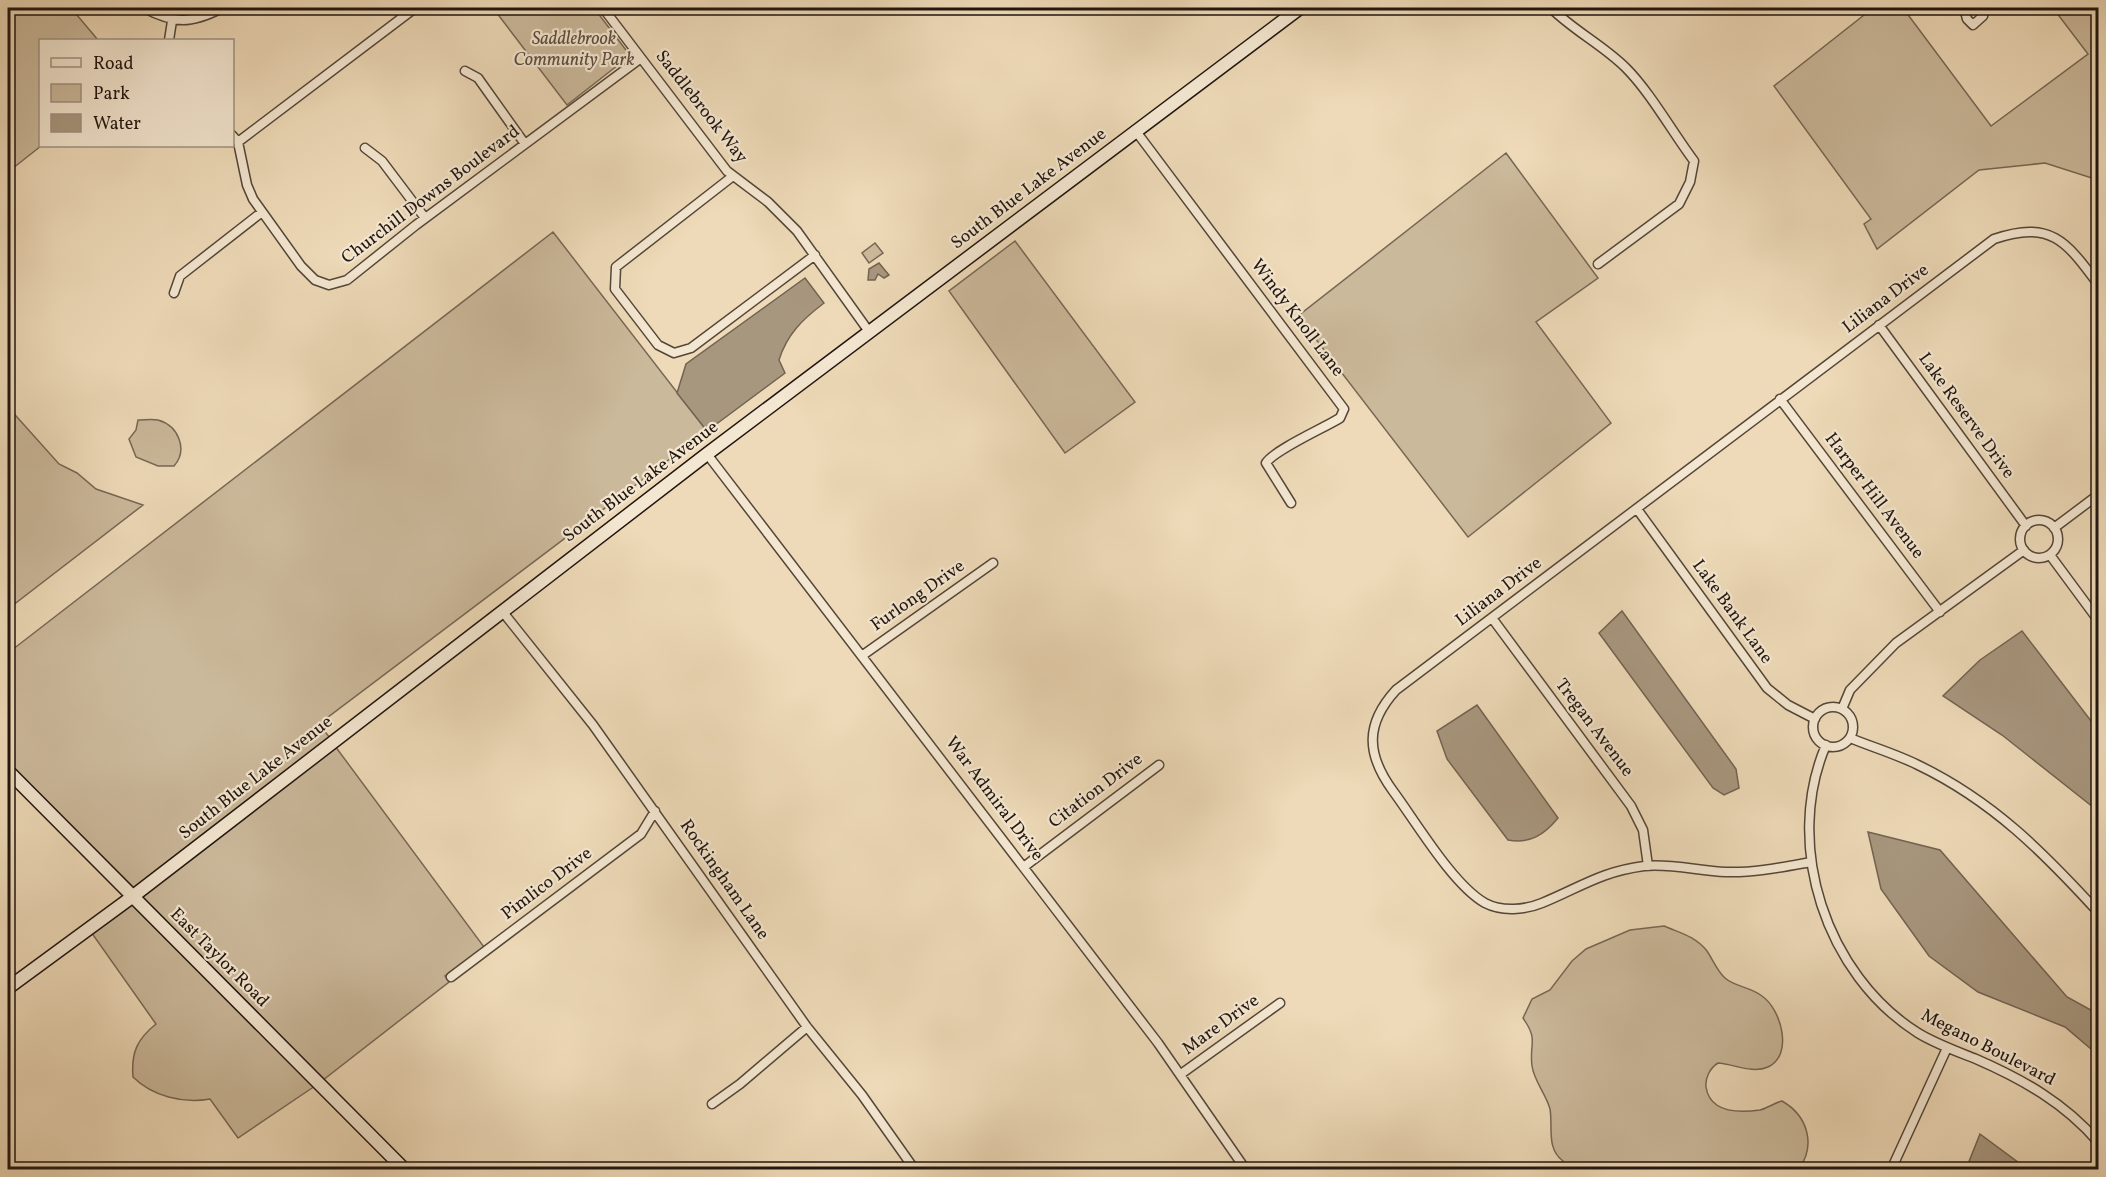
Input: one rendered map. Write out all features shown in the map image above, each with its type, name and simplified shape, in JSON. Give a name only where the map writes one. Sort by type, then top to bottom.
[{"type":"main road","name":"South Blue Lake Avenue","points":[[8,988],[132,897],[707,454],[1300,8]]},
{"type":"main road","name":"East Taylor Road","points":[[8,771],[405,1170]]},
{"type":"street","points":[[144,8],[172,21],[206,16],[222,8]]},
{"type":"street","points":[[235,138],[415,8]]},
{"type":"street","name":"Saddlebrook Way","points":[[603,8],[727,171],[768,202],[797,231],[870,333]]},
{"type":"street","points":[[1551,8],[1566,23],[1606,50],[1627,69],[1694,161],[1690,182],[1679,204],[1598,264]]},
{"type":"street","points":[[1964,8],[1967,19],[1974,25],[1983,16],[1980,8]]},
{"type":"street","points":[[169,39],[172,21]]},
{"type":"street","name":"Churchill Downs Boulevard","points":[[235,138],[247,184],[262,213],[301,266],[315,280],[329,285],[347,280],[425,218],[641,58]]},
{"type":"street","points":[[465,71],[478,78],[525,144]]},
{"type":"street","name":"Windy Knoll Lane","points":[[1136,130],[1344,409],[1340,418],[1269,457],[1266,463],[1291,503]]},
{"type":"street","points":[[365,148],[382,161],[425,218]]},
{"type":"street","points":[[733,176],[616,267],[615,289],[658,345],[674,353],[691,348],[815,255]]},
{"type":"street","points":[[174,293],[180,276],[262,213]]},
{"type":"street","name":"Liliana Drive","points":[[1811,862],[1727,872],[1648,866],[1594,878],[1532,906],[1506,909],[1486,903],[1460,882],[1384,779],[1374,757],[1372,735],[1374,722],[1383,704],[1396,690],[1994,239],[2017,231],[2037,231],[2068,245],[2098,284]]},
{"type":"street","name":"Lake Reserve Drive","points":[[1879,325],[2025,526]]},
{"type":"street","name":"Harper Hill Avenue","points":[[1780,399],[1940,612]]},
{"type":"street","name":"War Admiral Drive","points":[[707,454],[1025,866],[1181,1074],[1246,1170]]},
{"type":"street","points":[[2054,528],[2098,495]]},
{"type":"street","name":"Lake Bank Lane","points":[[1637,509],[1767,688],[1788,705],[1815,719]]},
{"type":"street","points":[[2043,520],[2054,528],[2058,542],[2050,555],[2034,557],[2024,550],[2020,537],[2025,526],[2043,520]]},
{"type":"street","points":[[1842,709],[1850,690],[1896,643],[2024,550]]},
{"type":"street","points":[[2050,555],[2098,620]]},
{"type":"street","name":"Furlong Drive","points":[[863,655],[993,563]]},
{"type":"street","name":"Rockingham Lane","points":[[502,611],[579,706],[656,811],[807,1027],[862,1095],[915,1170]]},
{"type":"street","name":"Tregan Avenue","points":[[1492,618],[1631,806],[1643,830],[1648,866]]},
{"type":"street","points":[[1829,707],[1842,709],[1851,718],[1853,732],[1850,738],[1839,746],[1826,745],[1816,737],[1815,719],[1829,707]]},
{"type":"street","points":[[1850,738],[1918,765],[1989,807],[2040,849],[2098,912]]},
{"type":"street","name":"Megano Boulevard","points":[[1826,745],[1813,792],[1809,833],[1811,862],[1829,926],[1845,958],[1882,1005],[1917,1032],[2047,1095],[2086,1127],[2098,1142]]},
{"type":"street","name":"Citation Drive","points":[[1025,866],[1159,765]]},
{"type":"street","name":"Pimlico Drive","points":[[451,977],[640,834],[656,811]]},
{"type":"street","name":"Mare Drive","points":[[1181,1074],[1280,1003]]},
{"type":"street","points":[[712,1104],[740,1084],[807,1027]]},
{"type":"street","points":[[1891,1170],[1947,1048]]},
{"type":"green space","points":[[8,8],[71,8],[97,39],[39,39],[40,147],[8,172]]},
{"type":"green space","name":"Saddlebrook Community Park","points":[[493,8],[594,8],[626,50],[627,58],[567,105]]},
{"type":"green space","points":[[1873,8],[1903,8],[1991,126],[2088,54],[2053,8],[2098,8],[2098,180],[2045,163],[1979,170],[1877,249],[1864,224],[1871,219],[1774,86]]},
{"type":"green space","points":[[1506,153],[1598,278],[1536,322],[1611,423],[1468,537],[1298,316]]},
{"type":"green space","points":[[553,232],[707,431],[319,724],[330,738],[133,890],[8,764],[8,653]]},
{"type":"green space","points":[[1015,241],[1135,402],[1065,453],[949,291]]},
{"type":"green space","points":[[875,243],[883,253],[869,263],[862,253]]},
{"type":"green space","points":[[8,407],[59,464],[77,473],[96,489],[143,505],[8,609]]},
{"type":"green space","points":[[138,420],[158,420],[171,427],[176,433],[181,446],[174,466],[158,466],[136,457],[129,439],[136,430]]},
{"type":"green space","points":[[335,746],[484,947],[445,976],[449,982],[323,1080],[139,897]]},
{"type":"green space","points":[[131,903],[315,1086],[238,1138],[210,1099],[189,1100],[168,1097],[149,1089],[133,1077],[133,1061],[137,1047],[144,1035],[156,1024],[91,932]]},
{"type":"green space","points":[[1664,926],[1697,942],[1707,951],[1725,978],[1758,993],[1769,1002],[1775,1011],[1783,1043],[1776,1061],[1762,1069],[1718,1063],[1706,1080],[1706,1087],[1713,1102],[1735,1111],[1760,1110],[1782,1101],[1791,1107],[1807,1132],[1807,1150],[1799,1169],[1556,1169],[1563,1161],[1552,1144],[1550,1109],[1533,1072],[1532,1037],[1523,1018],[1532,999],[1550,990],[1572,961],[1586,949],[1630,930]]},
{"type":"water","points":[[879,263],[889,275],[884,278],[878,274],[875,280],[868,280],[869,269]]},
{"type":"water","points":[[805,278],[824,303],[803,321],[786,342],[779,360],[785,373],[707,431],[677,393],[686,364]]},
{"type":"water","points":[[1622,611],[1736,769],[1739,788],[1724,795],[1713,788],[1599,633]]},
{"type":"water","points":[[2022,631],[2098,730],[2098,811],[2002,735],[1943,696],[1980,660]]},
{"type":"water","points":[[1477,705],[1558,818],[1536,837],[1523,841],[1508,840],[1447,759],[1437,731]]},
{"type":"water","points":[[1868,832],[1940,850],[2067,997],[2098,1014],[2098,1055],[2065,1027],[1978,992],[1929,956],[1881,889]]},
{"type":"water","points":[[1980,1134],[2026,1168],[2028,1169],[1966,1169]]}]
